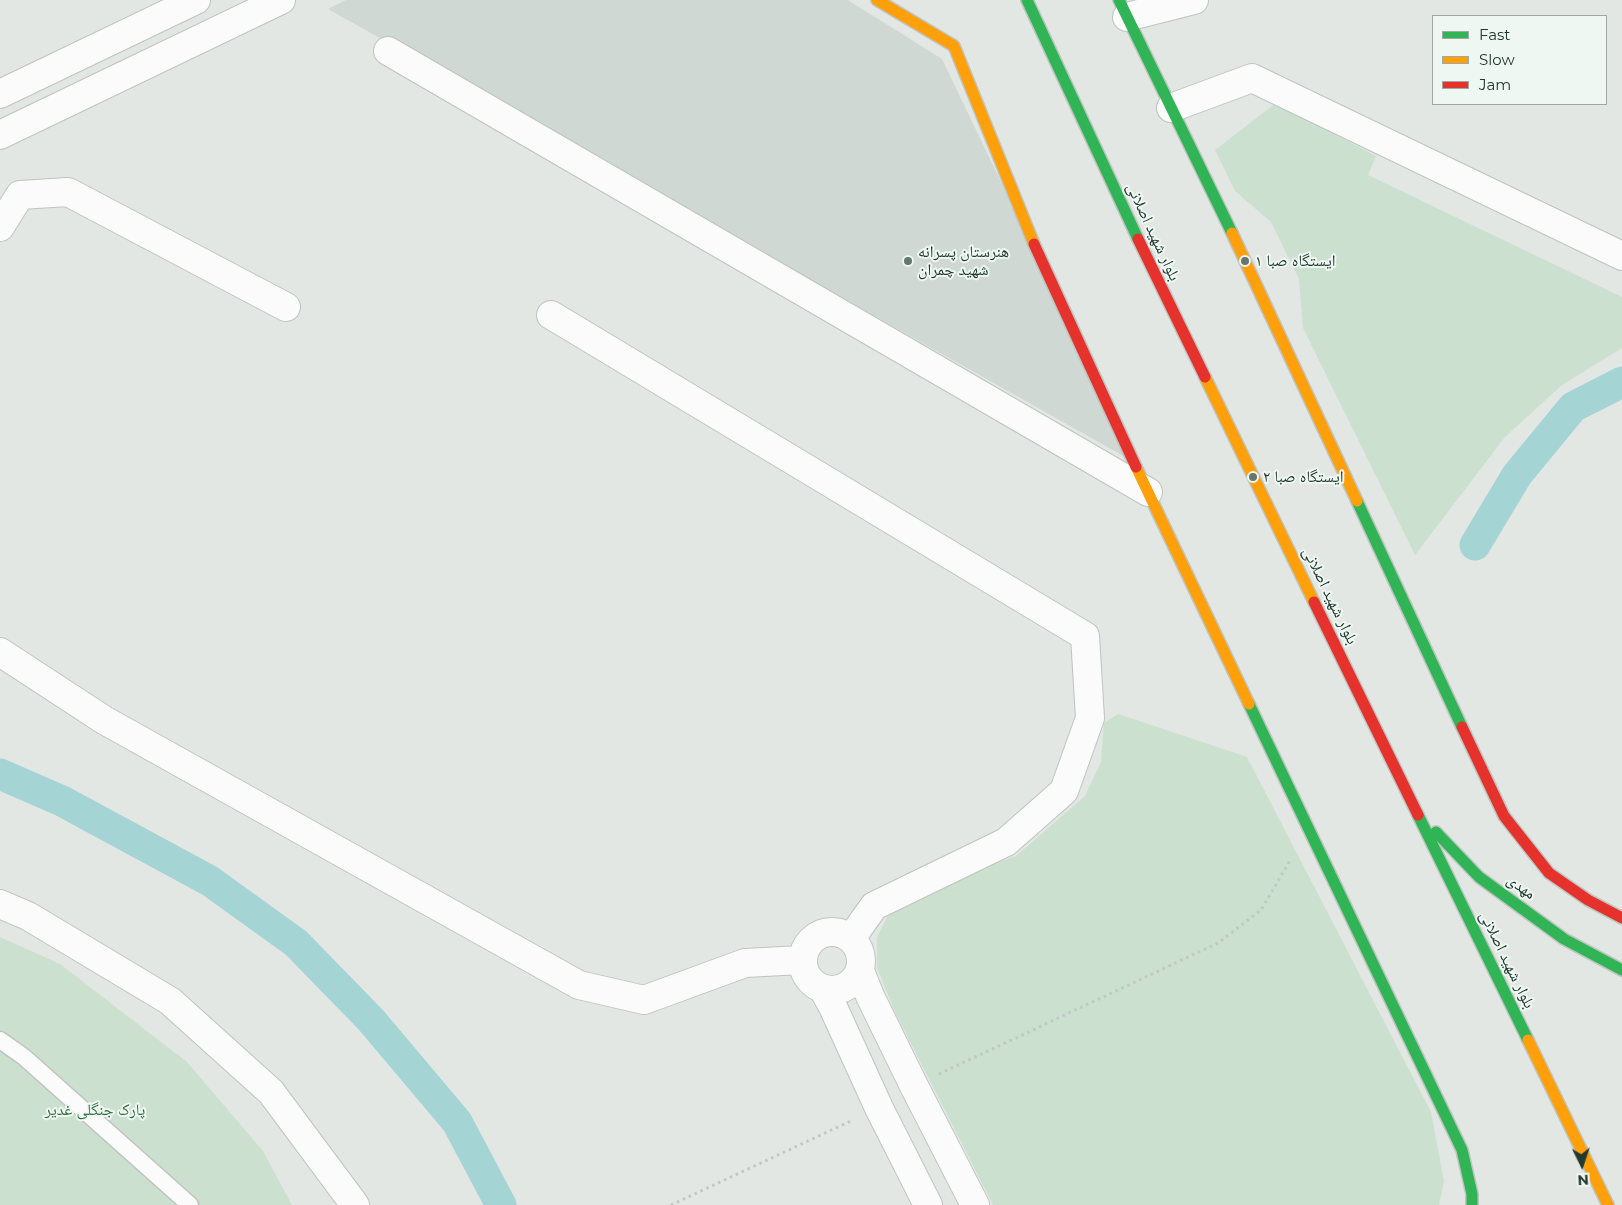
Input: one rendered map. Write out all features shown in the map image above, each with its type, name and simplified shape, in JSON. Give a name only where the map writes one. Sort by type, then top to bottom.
[{"type":"main road","points":[[877,0],[954,46],[1035,246],[1148,492],[1462,1150],[1472,1194],[1472,1205]]},
{"type":"main road","name":"بلوار شهید اصلانی","points":[[1026,0],[1166,300],[1417,811],[1605,1202]]},
{"type":"main road","points":[[1123,8],[1171,108]]},
{"type":"main road","name":"مهدی","points":[[1171,108],[1249,270],[1504,816],[1549,873],[1588,900],[1622,918]]},
{"type":"main road","name":"مهدی","points":[[1417,811],[1478,877],[1564,938],[1622,970]]},
{"type":"street","points":[[0,94],[196,0]]},
{"type":"street","points":[[0,135],[281,0]]},
{"type":"street","points":[[1123,8],[1194,0]]},
{"type":"street","points":[[388,51],[1148,492]]},
{"type":"street","points":[[1171,108],[1252,78],[1622,256]]},
{"type":"street","points":[[0,227],[20,195],[68,192],[286,307]]},
{"type":"street","points":[[551,315],[1085,636],[1090,718],[1064,791],[1006,842],[874,906],[852,937]]},
{"type":"street","points":[[0,652],[104,720],[579,985],[644,1000],[745,963],[802,960]]},
{"type":"street","points":[[0,904],[28,916],[170,1001],[272,1092],[355,1205]]},
{"type":"street","points":[[841,932],[852,937],[862,957],[860,971],[852,983],[840,990],[823,989],[808,980],[802,960],[806,944],[820,933],[841,932]]},
{"type":"street","points":[[823,989],[927,1205],[970,1195],[914,1086],[870,996],[860,971]]},
{"type":"lane","points":[[0,1040],[24,1057],[190,1205]]},
{"type":"path","points":[[914,1086],[1218,943],[1261,910],[1309,828]]},
{"type":"path","points":[[671,1205],[879,1108]]},
{"type":"shaded area","name":"هنرستان پسرانه شهید چمران","points":[[346,0],[848,0],[942,59],[1136,463],[328,9]]},
{"type":"green space","points":[[1276,103],[1376,156],[1368,175],[1622,297],[1622,348],[1562,385],[1505,437],[1415,555],[1303,328],[1299,279],[1271,222],[1235,191],[1215,150]]},
{"type":"green space","points":[[1118,714],[1247,757],[1431,1112],[1444,1181],[1439,1205],[993,1205],[894,1010],[877,967],[877,937],[893,906],[930,885],[1016,856],[1085,796],[1101,762],[1104,723]]},
{"type":"green space","name":"پارک جنگلی غدیر","points":[[0,937],[60,964],[187,1062],[263,1151],[292,1205],[0,1205]]},
{"type":"waterway","points":[[1475,545],[1517,475],[1573,407],[1622,382]]},
{"type":"waterway","points":[[0,774],[62,801],[210,881],[296,943],[371,1020],[457,1122],[501,1205]]},
{"type":"traffic: fast","points":[[1027,0],[1138,239]]},
{"type":"traffic: fast","points":[[1119,0],[1232,233]]},
{"type":"traffic: fast","points":[[1357,501],[1462,727]]},
{"type":"traffic: fast","points":[[1249,704],[1462,1150],[1472,1194],[1472,1205]]},
{"type":"traffic: fast","points":[[1418,815],[1528,1040]]},
{"type":"traffic: fast","points":[[1436,832],[1479,877],[1564,939],[1622,970]]},
{"type":"traffic: slow","points":[[877,0],[954,46],[1034,244]]},
{"type":"traffic: slow","points":[[1232,233],[1357,501]]},
{"type":"traffic: slow","points":[[1205,377],[1314,602]]},
{"type":"traffic: slow","points":[[1136,467],[1249,704]]},
{"type":"traffic: slow","points":[[1528,1040],[1608,1205]]},
{"type":"traffic: jam","points":[[1138,239],[1205,377]]},
{"type":"traffic: jam","points":[[1034,244],[1136,467]]},
{"type":"traffic: jam","points":[[1314,602],[1418,815]]},
{"type":"traffic: jam","points":[[1462,727],[1504,816],[1549,873],[1588,900],[1622,918]]},
{"type":"place","name":"هنرستان پسرانه شهید چمران","points":[[908,261]]},
{"type":"place","name":"ایستگاه صبا ۱","points":[[1245,261]]},
{"type":"place","name":"ایستگاه صبا ۲","points":[[1253,477]]}]
